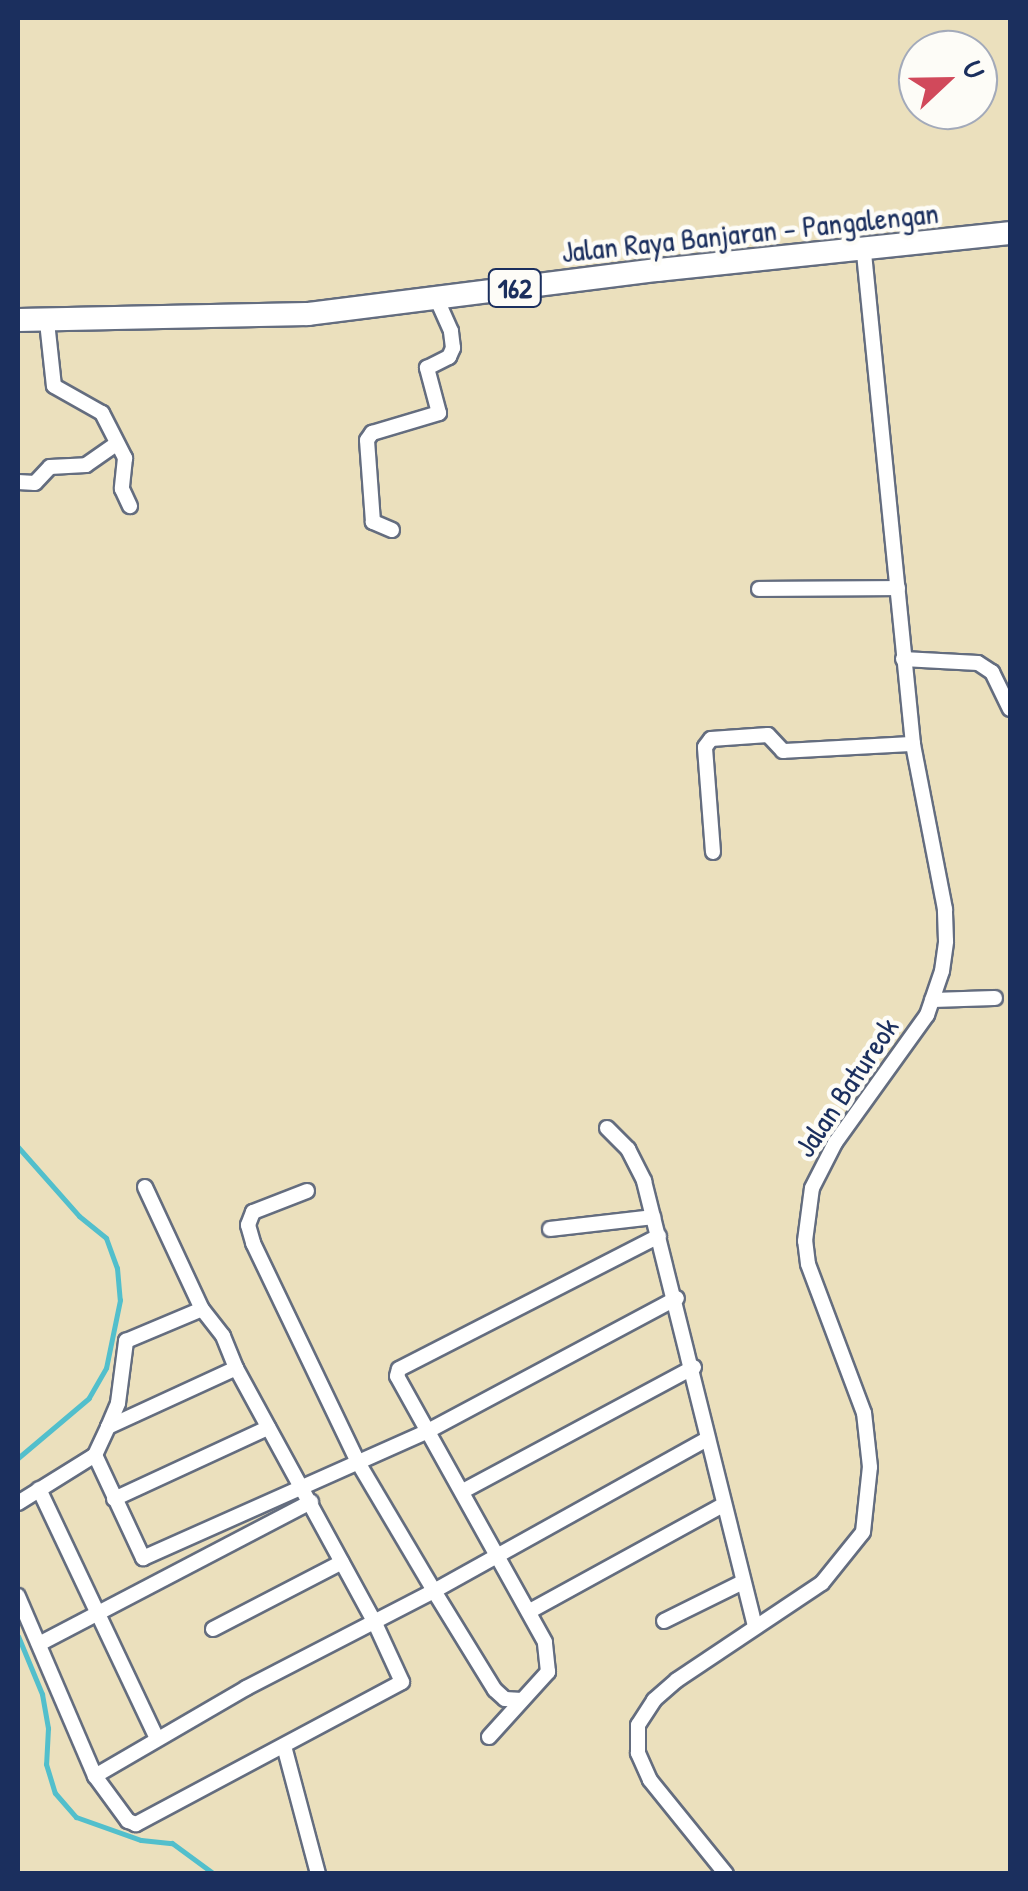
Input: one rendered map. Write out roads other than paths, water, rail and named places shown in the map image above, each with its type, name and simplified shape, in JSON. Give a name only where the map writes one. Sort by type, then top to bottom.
[{"type":"main road","name":"Jalan Raya Banjaran - Pangalengan","points":[[18,320],[308,314],[658,270],[1010,233]]},
{"type":"street","name":"Jalan Batureok","points":[[726,1874],[650,1780],[638,1754],[638,1726],[654,1700],[755,1626],[822,1583],[863,1532],[870,1467],[864,1413],[808,1264],[805,1241],[812,1188],[835,1143],[927,1015],[942,971],[945,909],[913,744],[864,251]]},
{"type":"street","points":[[392,530],[373,522],[367,440],[372,433],[438,413],[427,368],[449,357],[453,348],[451,331],[436,298]]},
{"type":"street","points":[[47,322],[54,386],[102,413],[125,458],[122,490],[130,506]]},
{"type":"street","points":[[18,482],[36,483],[50,467],[86,465],[116,445]]},
{"type":"street","points":[[759,589],[898,588]]},
{"type":"street","points":[[903,659],[978,663],[992,672],[1010,708]]},
{"type":"street","points":[[713,852],[705,746],[711,739],[768,735],[784,751],[913,744]]},
{"type":"street","points":[[932,1000],[996,998]]},
{"type":"street","points":[[607,1128],[636,1162],[660,1236],[694,1367],[741,1583],[755,1626]]},
{"type":"street","points":[[18,1596],[94,1776],[128,1821],[144,1822],[402,1682],[374,1621],[236,1368],[223,1336],[202,1309],[144,1187]]},
{"type":"street","points":[[307,1191],[253,1212],[249,1231],[360,1464],[496,1690],[505,1699],[522,1700]]},
{"type":"street","points":[[550,1229],[654,1217]]},
{"type":"street","points":[[489,1737],[548,1672],[545,1642],[398,1376],[399,1369],[660,1236]]},
{"type":"street","points":[[39,1644],[360,1464],[676,1298]]},
{"type":"street","points":[[18,1503],[95,1455],[118,1403],[126,1342],[202,1309]]},
{"type":"street","points":[[463,1492],[694,1367]]},
{"type":"street","points":[[108,1427],[236,1368]]},
{"type":"street","points":[[114,1499],[268,1428]]},
{"type":"street","points":[[94,1776],[707,1439]]},
{"type":"street","points":[[95,1455],[143,1558],[307,1495]]},
{"type":"street","points":[[39,1489],[158,1739]]},
{"type":"street","points":[[530,1611],[723,1505]]},
{"type":"street","points":[[213,1629],[342,1562]]},
{"type":"street","points":[[664,1621],[741,1583]]},
{"type":"street","points":[[284,1746],[318,1874]]},
{"type":"waterway","points":[[18,1147],[79,1216],[106,1238],[117,1268],[120,1300],[106,1368],[89,1398],[18,1458]]},
{"type":"waterway","points":[[18,1636],[42,1694],[48,1728],[46,1764],[55,1793],[76,1817],[141,1840],[172,1843],[214,1874]]}]
